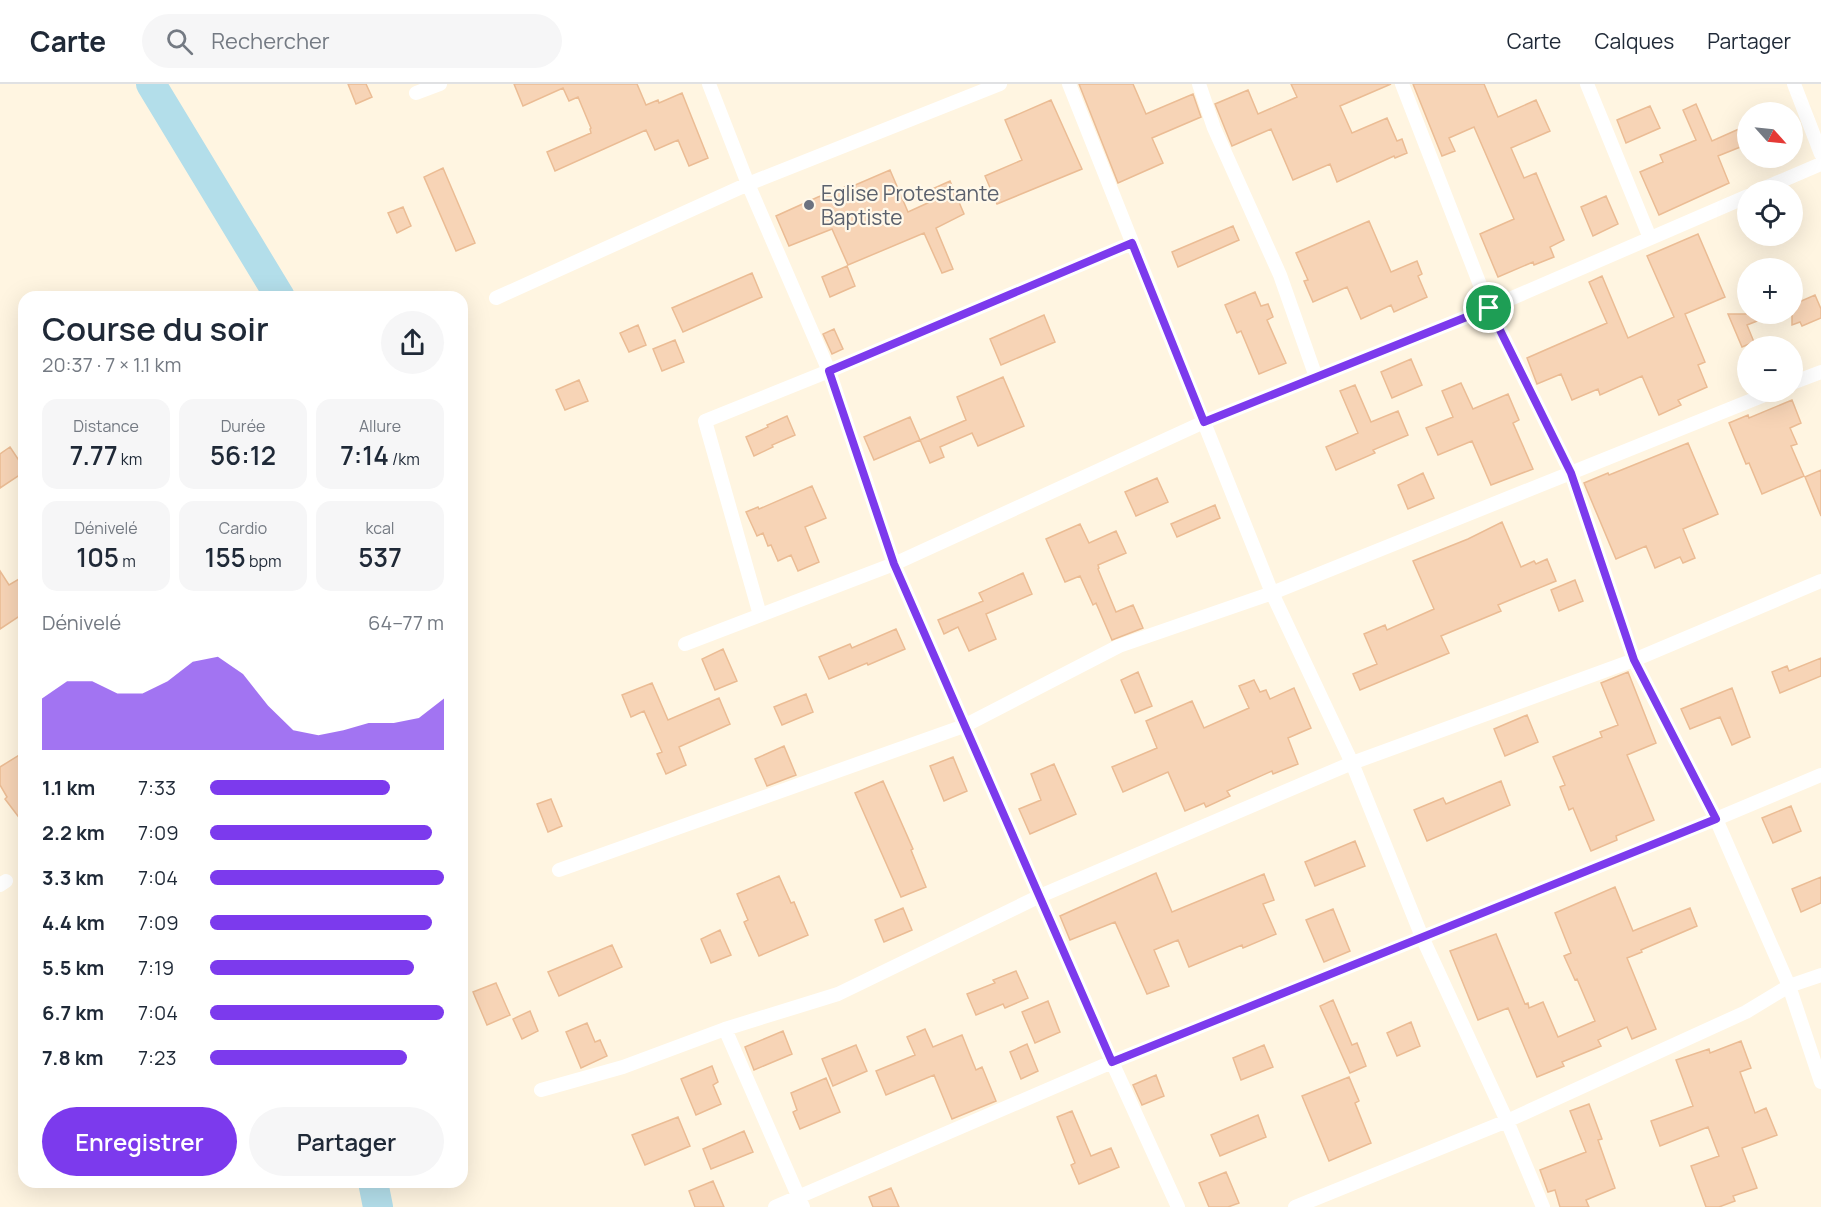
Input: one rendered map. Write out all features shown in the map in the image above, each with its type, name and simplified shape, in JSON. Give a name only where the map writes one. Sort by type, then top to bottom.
[{"type":"street","points":[[416,93],[440,84]]},
{"type":"street","points":[[709,84],[748,184],[829,371],[894,564],[1178,1207]]},
{"type":"street","points":[[496,298],[748,184],[1000,84]]},
{"type":"street","points":[[1069,84],[1272,593],[1352,762],[1422,937],[1507,1121],[1543,1207]]},
{"type":"street","points":[[1199,84],[1214,129],[1280,275],[1316,377]]},
{"type":"street","points":[[1402,84],[1489,308],[1571,473],[1634,660],[1716,819],[1789,986],[1821,1082]]},
{"type":"street","points":[[1587,84],[1650,238]]},
{"type":"street","points":[[1794,84],[1821,154]]},
{"type":"street","points":[[1783,180],[1821,164]]},
{"type":"street","points":[[685,644],[894,564],[1204,422],[1489,308],[1737,201]]},
{"type":"street","points":[[760,615],[705,421],[1132,243]]},
{"type":"street","points":[[1803,379],[1821,372]]},
{"type":"street","points":[[559,870],[964,726],[1119,646],[1272,593],[1747,402]]},
{"type":"street","points":[[541,1090],[623,1067],[725,1029],[838,994],[1040,896],[1352,762],[1634,660],[1821,581]]},
{"type":"street","points":[[775,1207],[802,1202],[1112,1062],[1821,775]]},
{"type":"street","points":[[1295,1207],[1507,1121],[1746,1012],[1789,986],[1821,975]]},
{"type":"street","points":[[725,1029],[802,1202]]},
{"type":"building","points":[[348,84],[366,84],[372,97],[356,104]]},
{"type":"building","points":[[514,84],[637,84],[646,105],[658,100],[659,103],[682,93],[708,158],[689,166],[678,140],[655,150],[646,130],[555,171],[547,152],[591,133],[578,97],[569,101],[563,88],[523,106]]},
{"type":"building","points":[[1079,84],[1133,84],[1146,114],[1193,94],[1201,117],[1152,138],[1163,163],[1118,183]]},
{"type":"building","points":[[1291,84],[1391,84],[1340,106],[1352,133],[1387,118],[1397,141],[1402,139],[1407,153],[1395,158],[1394,156],[1337,182],[1330,164],[1293,180],[1271,129],[1232,146],[1215,104],[1248,90],[1258,114],[1297,97]]},
{"type":"building","points":[[1413,84],[1484,84],[1498,117],[1536,100],[1550,131],[1511,148],[1524,178],[1536,173],[1564,240],[1550,247],[1554,257],[1534,265],[1533,262],[1498,277],[1480,234],[1514,219],[1474,127],[1449,138],[1455,151],[1442,156]]},
{"type":"building","points":[[1051,100],[1082,169],[997,204],[985,176],[1022,160],[1005,120]]},
{"type":"building","points":[[1696,104],[1712,141],[1737,130],[1737,148],[1718,156],[1729,183],[1659,215],[1640,172],[1663,162],[1660,155],[1696,140],[1683,110]]},
{"type":"building","points":[[1650,106],[1660,128],[1626,143],[1617,120]]},
{"type":"building","points":[[443,168],[475,243],[456,251],[424,177]]},
{"type":"building","points":[[890,170],[908,212],[932,201],[928,191],[950,181],[964,214],[936,228],[953,269],[942,273],[924,233],[848,265],[832,229],[789,246],[776,216],[818,197],[845,187],[846,189]]},
{"type":"building","points":[[1606,196],[1618,224],[1593,236],[1581,207]]},
{"type":"building","points":[[403,207],[411,226],[397,233],[388,213]]},
{"type":"building","points":[[1369,221],[1391,272],[1417,261],[1422,274],[1418,276],[1427,297],[1394,312],[1391,305],[1361,319],[1347,287],[1313,302],[1304,281],[1308,280],[1296,253]]},
{"type":"building","points":[[1233,226],[1239,240],[1178,267],[1172,252]]},
{"type":"building","points":[[1698,234],[1725,297],[1685,314],[1705,362],[1698,365],[1707,387],[1678,400],[1681,405],[1659,415],[1642,376],[1600,395],[1598,389],[1572,400],[1561,374],[1537,384],[1527,358],[1607,323],[1589,282],[1602,276],[1628,338],[1674,317],[1647,256]]},
{"type":"building","points":[[847,266],[855,286],[830,297],[822,277]]},
{"type":"building","points":[[752,273],[762,297],[683,332],[672,308]]},
{"type":"building","points":[[1255,292],[1261,306],[1268,304],[1273,317],[1267,320],[1286,363],[1259,374],[1241,331],[1237,333],[1225,305]]},
{"type":"building","points":[[1815,295],[1821,309],[1821,318],[1802,326],[1801,324],[1803,324],[1803,300]]},
{"type":"building","points":[[1728,314],[1737,314],[1737,324],[1750,324],[1747,325],[1752,336],[1737,336]]},
{"type":"building","points":[[1044,315],[1055,342],[1001,365],[990,339]]},
{"type":"building","points":[[638,325],[646,345],[629,352],[620,333]]},
{"type":"building","points":[[834,329],[843,349],[832,354],[823,334]]},
{"type":"building","points":[[675,340],[684,362],[662,371],[653,349]]},
{"type":"building","points":[[1411,359],[1422,385],[1392,398],[1381,372]]},
{"type":"building","points":[[1003,377],[1024,426],[978,446],[972,433],[940,447],[944,457],[930,463],[920,440],[966,420],[957,397]]},
{"type":"building","points":[[579,380],[588,401],[565,410],[556,390]]},
{"type":"building","points":[[1461,383],[1473,409],[1508,394],[1519,420],[1513,423],[1533,469],[1491,485],[1472,441],[1438,455],[1426,428],[1453,417],[1442,391]]},
{"type":"building","points":[[1355,385],[1371,422],[1398,411],[1408,435],[1373,450],[1375,453],[1336,470],[1326,447],[1358,433],[1340,391]]},
{"type":"building","points":[[1787,402],[1793,402],[1801,423],[1790,428],[1797,444],[1791,446],[1804,476],[1762,494],[1749,463],[1746,464],[1729,423],[1748,415],[1749,418]]},
{"type":"building","points":[[787,416],[795,435],[754,456],[746,437]]},
{"type":"building","points":[[910,417],[920,440],[874,460],[864,437]]},
{"type":"building","points":[[1688,443],[1718,514],[1683,529],[1695,558],[1683,563],[1680,557],[1655,568],[1646,546],[1616,559],[1584,483]]},
{"type":"building","points":[[10,447],[18,459],[18,476],[0,488],[0,454]]},
{"type":"building","points":[[1821,470],[1821,516],[1805,477]]},
{"type":"building","points":[[1423,473],[1434,498],[1408,509],[1398,485]]},
{"type":"building","points":[[1157,478],[1168,502],[1136,516],[1125,492]]},
{"type":"building","points":[[812,486],[826,518],[805,527],[819,562],[798,571],[791,555],[778,561],[763,533],[757,536],[746,512],[758,507],[759,509]]},
{"type":"building","points":[[1215,505],[1220,518],[1177,537],[1171,524]]},
{"type":"building","points":[[1502,522],[1521,567],[1534,561],[1536,564],[1547,559],[1556,581],[1498,605],[1501,611],[1441,636],[1449,653],[1360,690],[1353,674],[1377,664],[1364,634],[1385,625],[1387,630],[1434,609],[1413,561],[1468,539]]},
{"type":"building","points":[[1080,524],[1089,543],[1116,531],[1126,553],[1098,565],[1098,569],[1116,612],[1133,605],[1143,628],[1112,640],[1096,603],[1093,605],[1080,576],[1065,582],[1046,539]]},
{"type":"building","points":[[0,571],[9,585],[18,580],[18,617],[0,629]]},
{"type":"building","points":[[1023,573],[1032,594],[986,614],[996,639],[969,651],[958,627],[944,634],[938,620],[983,601],[979,593]]},
{"type":"building","points":[[1575,580],[1583,601],[1559,611],[1551,590]]},
{"type":"building","points":[[896,629],[905,649],[829,679],[819,657],[850,644],[852,648]]},
{"type":"building","points":[[723,649],[737,681],[715,690],[702,659]]},
{"type":"building","points":[[1821,658],[1821,676],[1780,693],[1772,672],[1787,666],[1789,671]]},
{"type":"building","points":[[1138,672],[1152,706],[1135,713],[1121,680]]},
{"type":"building","points":[[1628,672],[1656,743],[1627,755],[1654,820],[1616,836],[1617,840],[1591,851],[1573,808],[1569,810],[1560,787],[1565,785],[1553,757],[1602,737],[1600,732],[1618,725],[1601,683]]},
{"type":"building","points":[[1254,680],[1260,692],[1266,690],[1270,699],[1294,688],[1311,728],[1288,738],[1298,764],[1273,774],[1272,771],[1227,791],[1230,796],[1206,807],[1204,803],[1185,811],[1168,772],[1123,792],[1112,767],[1157,748],[1146,721],[1192,701],[1204,728],[1249,708],[1239,686]]},
{"type":"building","points":[[652,683],[668,720],[719,698],[730,724],[679,747],[686,765],[666,774],[657,754],[662,752],[644,711],[631,717],[622,695]]},
{"type":"building","points":[[1732,688],[1750,737],[1732,745],[1720,717],[1690,729],[1681,709]]},
{"type":"building","points":[[806,694],[813,712],[782,725],[774,707]]},
{"type":"building","points":[[1527,715],[1538,742],[1505,756],[1494,729]]},
{"type":"building","points":[[784,746],[796,775],[767,786],[755,759]]},
{"type":"building","points":[[18,756],[18,816],[5,799],[7,797],[0,785],[0,767]]},
{"type":"building","points":[[953,757],[967,791],[944,801],[930,766]]},
{"type":"building","points":[[1054,764],[1076,814],[1030,834],[1019,809],[1041,800],[1031,774]]},
{"type":"building","points":[[883,781],[913,849],[911,850],[926,887],[901,897],[855,793]]},
{"type":"building","points":[[1501,781],[1510,805],[1427,841],[1414,810],[1443,798],[1446,804]]},
{"type":"building","points":[[551,799],[562,826],[548,832],[537,804]]},
{"type":"building","points":[[1791,806],[1801,831],[1773,843],[1762,818]]},
{"type":"building","points":[[1355,841],[1365,866],[1315,886],[1305,862]]},
{"type":"building","points":[[1156,873],[1172,912],[1264,874],[1274,900],[1263,904],[1276,934],[1189,967],[1178,940],[1154,950],[1169,986],[1147,994],[1115,922],[1070,940],[1060,916]]},
{"type":"building","points":[[779,876],[791,903],[794,902],[808,935],[759,956],[744,922],[748,920],[737,894]]},
{"type":"building","points":[[1821,877],[1821,903],[1801,912],[1792,889]]},
{"type":"building","points":[[1615,887],[1633,931],[1690,908],[1697,926],[1627,958],[1656,1029],[1632,1039],[1627,1027],[1598,1040],[1601,1046],[1562,1062],[1564,1066],[1537,1077],[1508,1008],[1478,1020],[1450,951],[1496,934],[1525,1004],[1528,1003],[1529,1008],[1543,1002],[1558,1037],[1595,1021],[1577,979],[1575,980],[1564,956],[1571,953],[1555,913]]},
{"type":"building","points":[[903,908],[912,930],[884,942],[875,920]]},
{"type":"building","points":[[1333,909],[1350,951],[1324,962],[1306,920]]},
{"type":"building","points":[[720,930],[731,955],[711,963],[701,939]]},
{"type":"building","points":[[612,945],[622,967],[559,996],[548,972]]},
{"type":"building","points":[[1016,971],[1028,998],[1005,1008],[1003,1004],[976,1015],[967,994],[995,983],[993,980]]},
{"type":"building","points":[[496,983],[510,1015],[487,1025],[473,992]]},
{"type":"building","points":[[1333,1000],[1352,1045],[1357,1043],[1366,1066],[1350,1073],[1320,1006]]},
{"type":"building","points":[[1048,1001],[1060,1032],[1035,1043],[1022,1012]]},
{"type":"building","points":[[530,1011],[538,1031],[522,1039],[513,1019]]},
{"type":"building","points":[[1411,1022],[1420,1046],[1397,1056],[1387,1033]]},
{"type":"building","points":[[587,1023],[595,1042],[600,1040],[607,1056],[581,1068],[566,1032]]},
{"type":"building","points":[[925,1029],[933,1047],[962,1035],[976,1070],[982,1067],[996,1101],[952,1119],[934,1075],[886,1095],[876,1071],[915,1055],[907,1037]]},
{"type":"building","points":[[783,1031],[792,1054],[754,1070],[745,1047]]},
{"type":"building","points":[[1741,1041],[1751,1068],[1740,1072],[1755,1113],[1766,1108],[1777,1135],[1742,1148],[1757,1188],[1733,1196],[1735,1201],[1719,1207],[1706,1207],[1691,1166],[1719,1156],[1708,1127],[1660,1146],[1651,1121],[1693,1106],[1676,1060],[1709,1049],[1710,1053]]},
{"type":"building","points":[[1027,1044],[1038,1071],[1021,1079],[1010,1052]]},
{"type":"building","points":[[856,1045],[867,1071],[833,1086],[822,1059]]},
{"type":"building","points":[[1264,1045],[1273,1067],[1241,1080],[1233,1058]]},
{"type":"building","points":[[712,1066],[718,1082],[713,1085],[721,1104],[696,1115],[681,1079]]},
{"type":"building","points":[[1156,1075],[1164,1096],[1142,1105],[1133,1085]]},
{"type":"building","points":[[1349,1077],[1359,1101],[1355,1103],[1371,1143],[1329,1161],[1302,1096]]},
{"type":"building","points":[[826,1078],[840,1112],[800,1129],[793,1112],[797,1110],[791,1093]]},
{"type":"building","points":[[1589,1104],[1602,1139],[1598,1140],[1615,1188],[1586,1200],[1589,1207],[1560,1207],[1555,1190],[1548,1192],[1540,1170],[1586,1152],[1570,1111]]},
{"type":"building","points":[[1072,1111],[1091,1156],[1111,1148],[1119,1167],[1079,1184],[1071,1165],[1075,1163],[1057,1117]]},
{"type":"building","points":[[1258,1115],[1266,1137],[1220,1156],[1211,1135]]},
{"type":"building","points":[[678,1117],[690,1146],[645,1165],[632,1135]]},
{"type":"building","points":[[744,1131],[753,1152],[711,1169],[703,1149]]},
{"type":"building","points":[[1226,1172],[1239,1203],[1228,1207],[1209,1207],[1199,1183]]},
{"type":"building","points":[[713,1181],[724,1207],[695,1207],[689,1191]]},
{"type":"building","points":[[891,1188],[899,1207],[873,1207],[869,1197]]},
{"type":"waterway","points":[[151,84],[276,291]]},
{"type":"waterway","points":[[374,1188],[378,1207]]},
{"type":"place","name":"Eglise Protestante Baptiste","points":[[809,205]]},
{"type":"route","points":[[1132,243],[1204,422],[1489,308],[1571,473],[1634,660],[1716,819],[1112,1062],[894,564],[829,371],[1132,243]]}]
